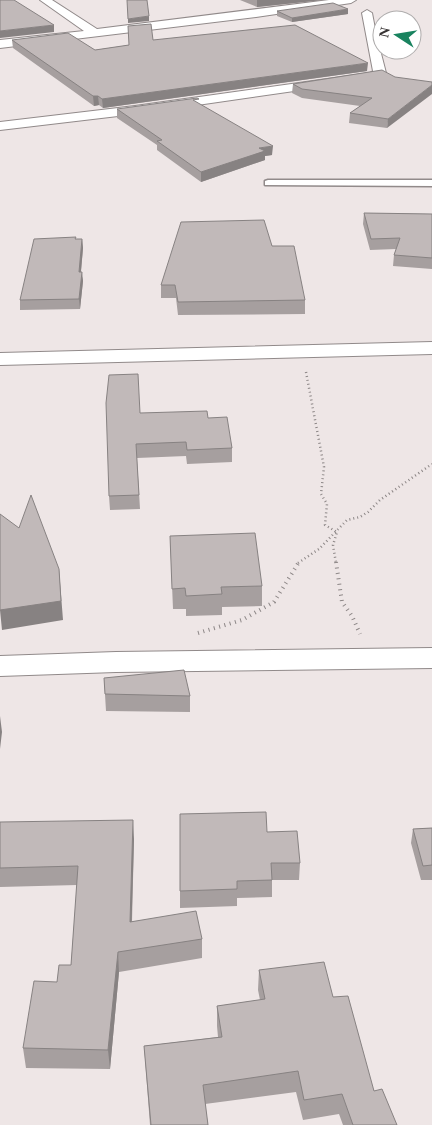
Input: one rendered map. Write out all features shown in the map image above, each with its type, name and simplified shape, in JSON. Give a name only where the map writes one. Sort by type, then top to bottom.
[{"type":"street","points":[[45,0],[95,33]]},
{"type":"street","points":[[0,44],[256,14],[351,0]]},
{"type":"street","points":[[0,126],[135,110],[373,76],[380,72],[370,34],[368,14]]},
{"type":"street","points":[[0,359],[432,348]]},
{"type":"street","points":[[0,666],[116,662],[432,658]]},
{"type":"lane","points":[[268,183],[432,184]]},
{"type":"path","points":[[305,352],[309,392],[324,467],[321,494],[327,504],[325,525],[337,532]]},
{"type":"path","points":[[194,635],[211,628],[242,620],[274,602],[299,561],[319,548],[347,520],[360,517],[368,512],[380,500],[432,464]]},
{"type":"path","points":[[337,532],[333,545],[342,602],[352,616],[363,642],[354,659]]},
{"type":"building","points":[[0,0],[14,0],[54,25],[0,31]]},
{"type":"building","points":[[127,0],[147,0],[149,16],[128,19]]},
{"type":"building","points":[[333,3],[348,9],[292,18],[277,11]]},
{"type":"building","points":[[151,24],[153,40],[295,25],[368,63],[102,99],[98,96],[93,96],[12,40],[68,33],[95,50],[129,45],[128,26]]},
{"type":"building","points":[[382,70],[395,77],[432,82],[432,85],[388,119],[350,113],[372,98],[302,89],[293,84]]},
{"type":"building","points":[[199,99],[193,100],[273,146],[259,148],[265,151],[201,172],[157,141],[162,140],[117,109]]},
{"type":"building","points":[[364,213],[432,214],[432,258],[394,255],[400,238],[371,239]]},
{"type":"building","points":[[264,220],[272,246],[294,246],[305,300],[178,302],[175,285],[161,285],[181,222]]},
{"type":"building","points":[[76,237],[75,239],[82,239],[79,272],[82,272],[79,299],[20,300],[34,239]]},
{"type":"building","points":[[138,374],[140,413],[207,411],[208,418],[227,417],[232,448],[187,450],[186,442],[136,444],[139,495],[109,496],[106,403],[109,375]]},
{"type":"building","points":[[31,495],[59,569],[61,601],[0,610],[0,514],[19,528]]},
{"type":"building","points":[[255,533],[262,586],[221,587],[222,594],[186,596],[185,588],[172,589],[170,536]]},
{"type":"building","points":[[184,670],[190,696],[105,694],[104,678]]},
{"type":"building","points":[[266,812],[267,832],[297,831],[300,863],[271,863],[272,880],[237,881],[237,889],[180,891],[180,814]]},
{"type":"building","points":[[133,820],[130,922],[196,911],[202,939],[118,952],[108,1050],[23,1048],[34,981],[57,982],[59,965],[71,965],[78,866],[0,868],[0,822]]},
{"type":"building","points":[[432,828],[432,865],[423,866],[413,829]]},
{"type":"building","points":[[324,962],[333,997],[348,996],[374,1091],[382,1089],[397,1125],[353,1125],[342,1094],[304,1100],[298,1071],[203,1085],[208,1125],[151,1125],[144,1046],[222,1037],[217,1006],[265,999],[259,970]]}]
